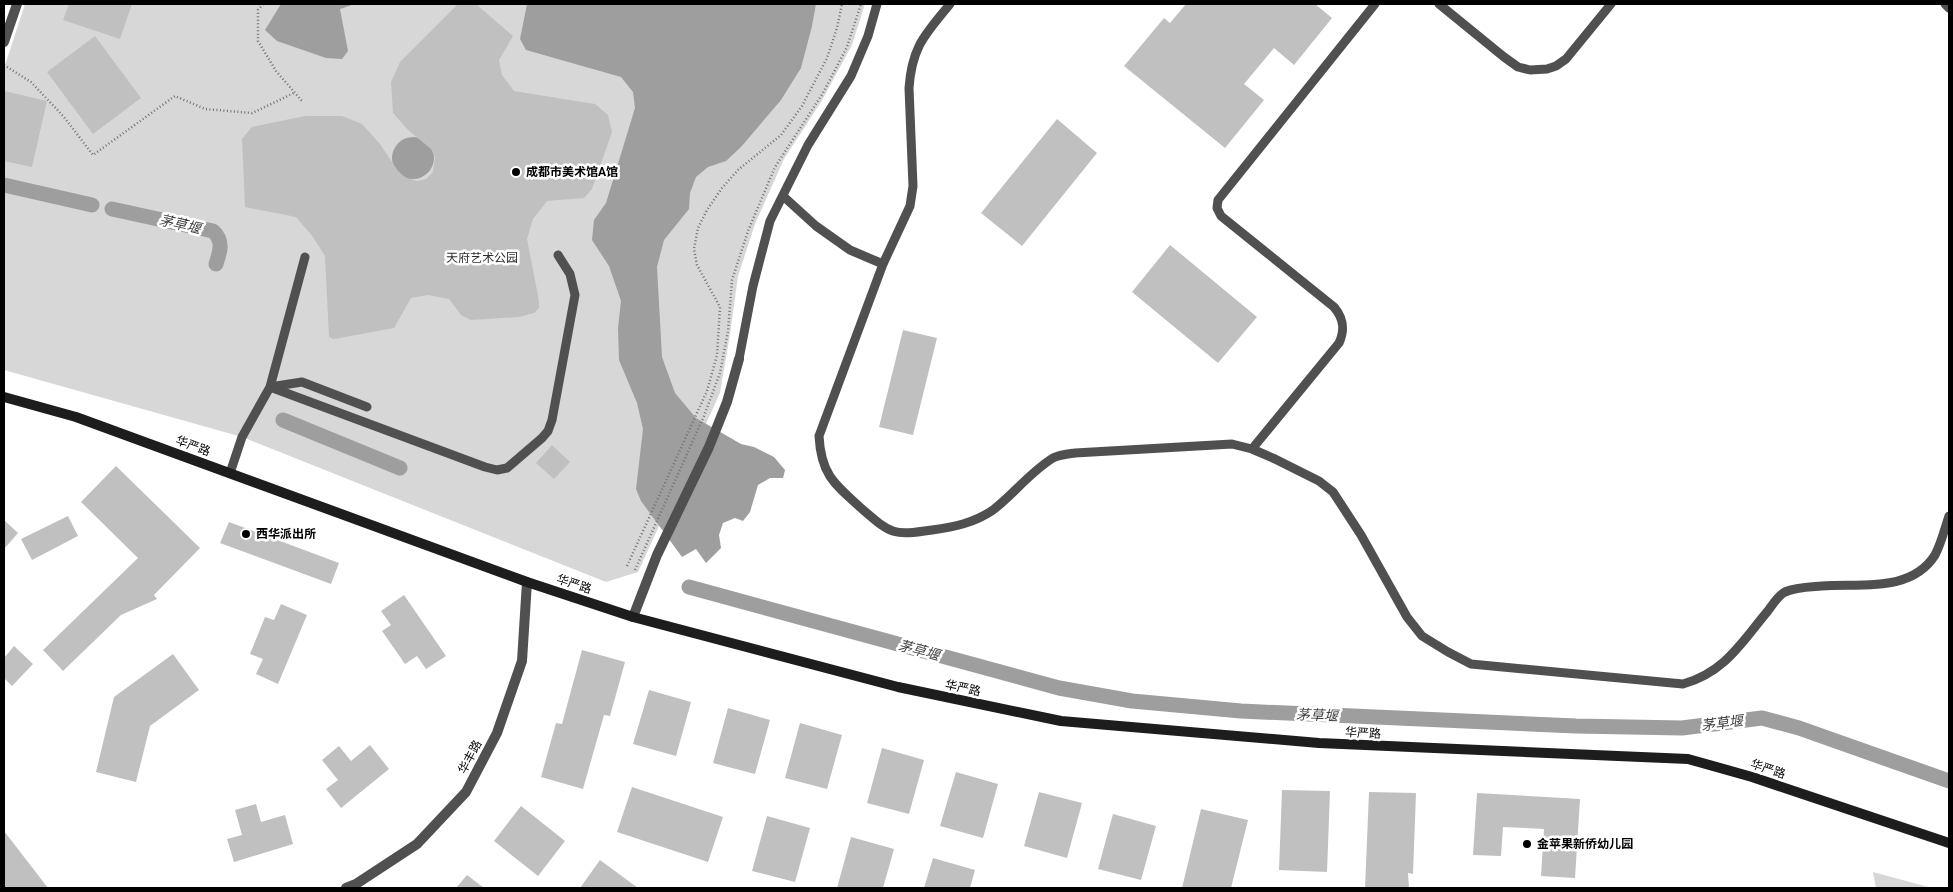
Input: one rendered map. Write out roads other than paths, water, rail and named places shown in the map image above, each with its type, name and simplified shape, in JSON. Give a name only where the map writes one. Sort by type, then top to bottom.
[{"type":"street","points":[[4,42],[17,4]]},
{"type":"street","points":[[633,617],[657,555],[709,447],[727,402],[738,359]]},
{"type":"street","name":"华严路","points":[[4,397],[76,417],[527,582],[633,617],[898,687],[1061,721],[1319,744],[1688,759],[1752,777],[1949,843]]},
{"type":"street","name":"华丰路","points":[[346,888],[356,884],[417,844],[466,792],[497,733],[522,661],[527,582]]},
{"type":"lane","points":[[738,359],[753,286],[770,221],[808,145],[852,76],[868,36],[877,4]]},
{"type":"lane","points":[[950,4],[922,38],[910,72],[913,186],[910,206],[884,264],[819,436],[820,454],[827,474],[838,488],[890,531],[907,534],[954,527],[973,521],[993,510],[1035,472],[1055,457],[1075,453],[1232,444],[1252,449],[1319,481],[1333,492],[1361,536],[1407,617],[1422,636],[1448,652],[1471,664],[1683,684],[1699,680],[1712,673],[1725,662],[1784,592],[1800,588],[1843,584],[1900,582],[1912,576],[1928,563],[1935,554],[1949,516]]},
{"type":"lane","points":[[1252,449],[1339,344],[1343,334],[1342,324],[1340,314],[1334,308],[1221,216],[1217,208],[1218,200],[1221,193],[1375,4]]},
{"type":"lane","points":[[1440,4],[1504,57],[1518,67],[1530,70],[1556,66],[1566,59],[1611,4]]},
{"type":"lane","points":[[1945,4],[1949,8]]},
{"type":"lane","points":[[783,196],[816,226],[850,250],[884,264]]},
{"type":"lane","points":[[270,388],[485,467],[497,470],[507,468],[542,438],[552,420],[575,295],[570,274],[558,255]]},
{"type":"lane","points":[[230,473],[242,437],[270,388],[304,257]]},
{"type":"lane","points":[[270,388],[302,382],[367,407]]},
{"type":"waterway","name":"茅草堰","points":[[4,185],[92,205]]},
{"type":"waterway","name":"茅草堰","points":[[112,209],[213,231],[220,243],[216,264]]},
{"type":"waterway","name":"茅草堰","points":[[283,420],[400,468]]},
{"type":"waterway","name":"茅草堰","points":[[689,587],[1059,688],[1132,701],[1241,711],[1576,726],[1682,728],[1762,718],[1799,728],[1949,781]]},
{"type":"place","name":"成都市美术馆A馆","points":[[516,172]]},
{"type":"place","name":"西华派出所","points":[[246,534]]},
{"type":"place","name":"金苹果新侨幼儿园","points":[[1527,844]]},
{"type":"park label","name":"天府艺术公园","points":[[482,258]]}]
